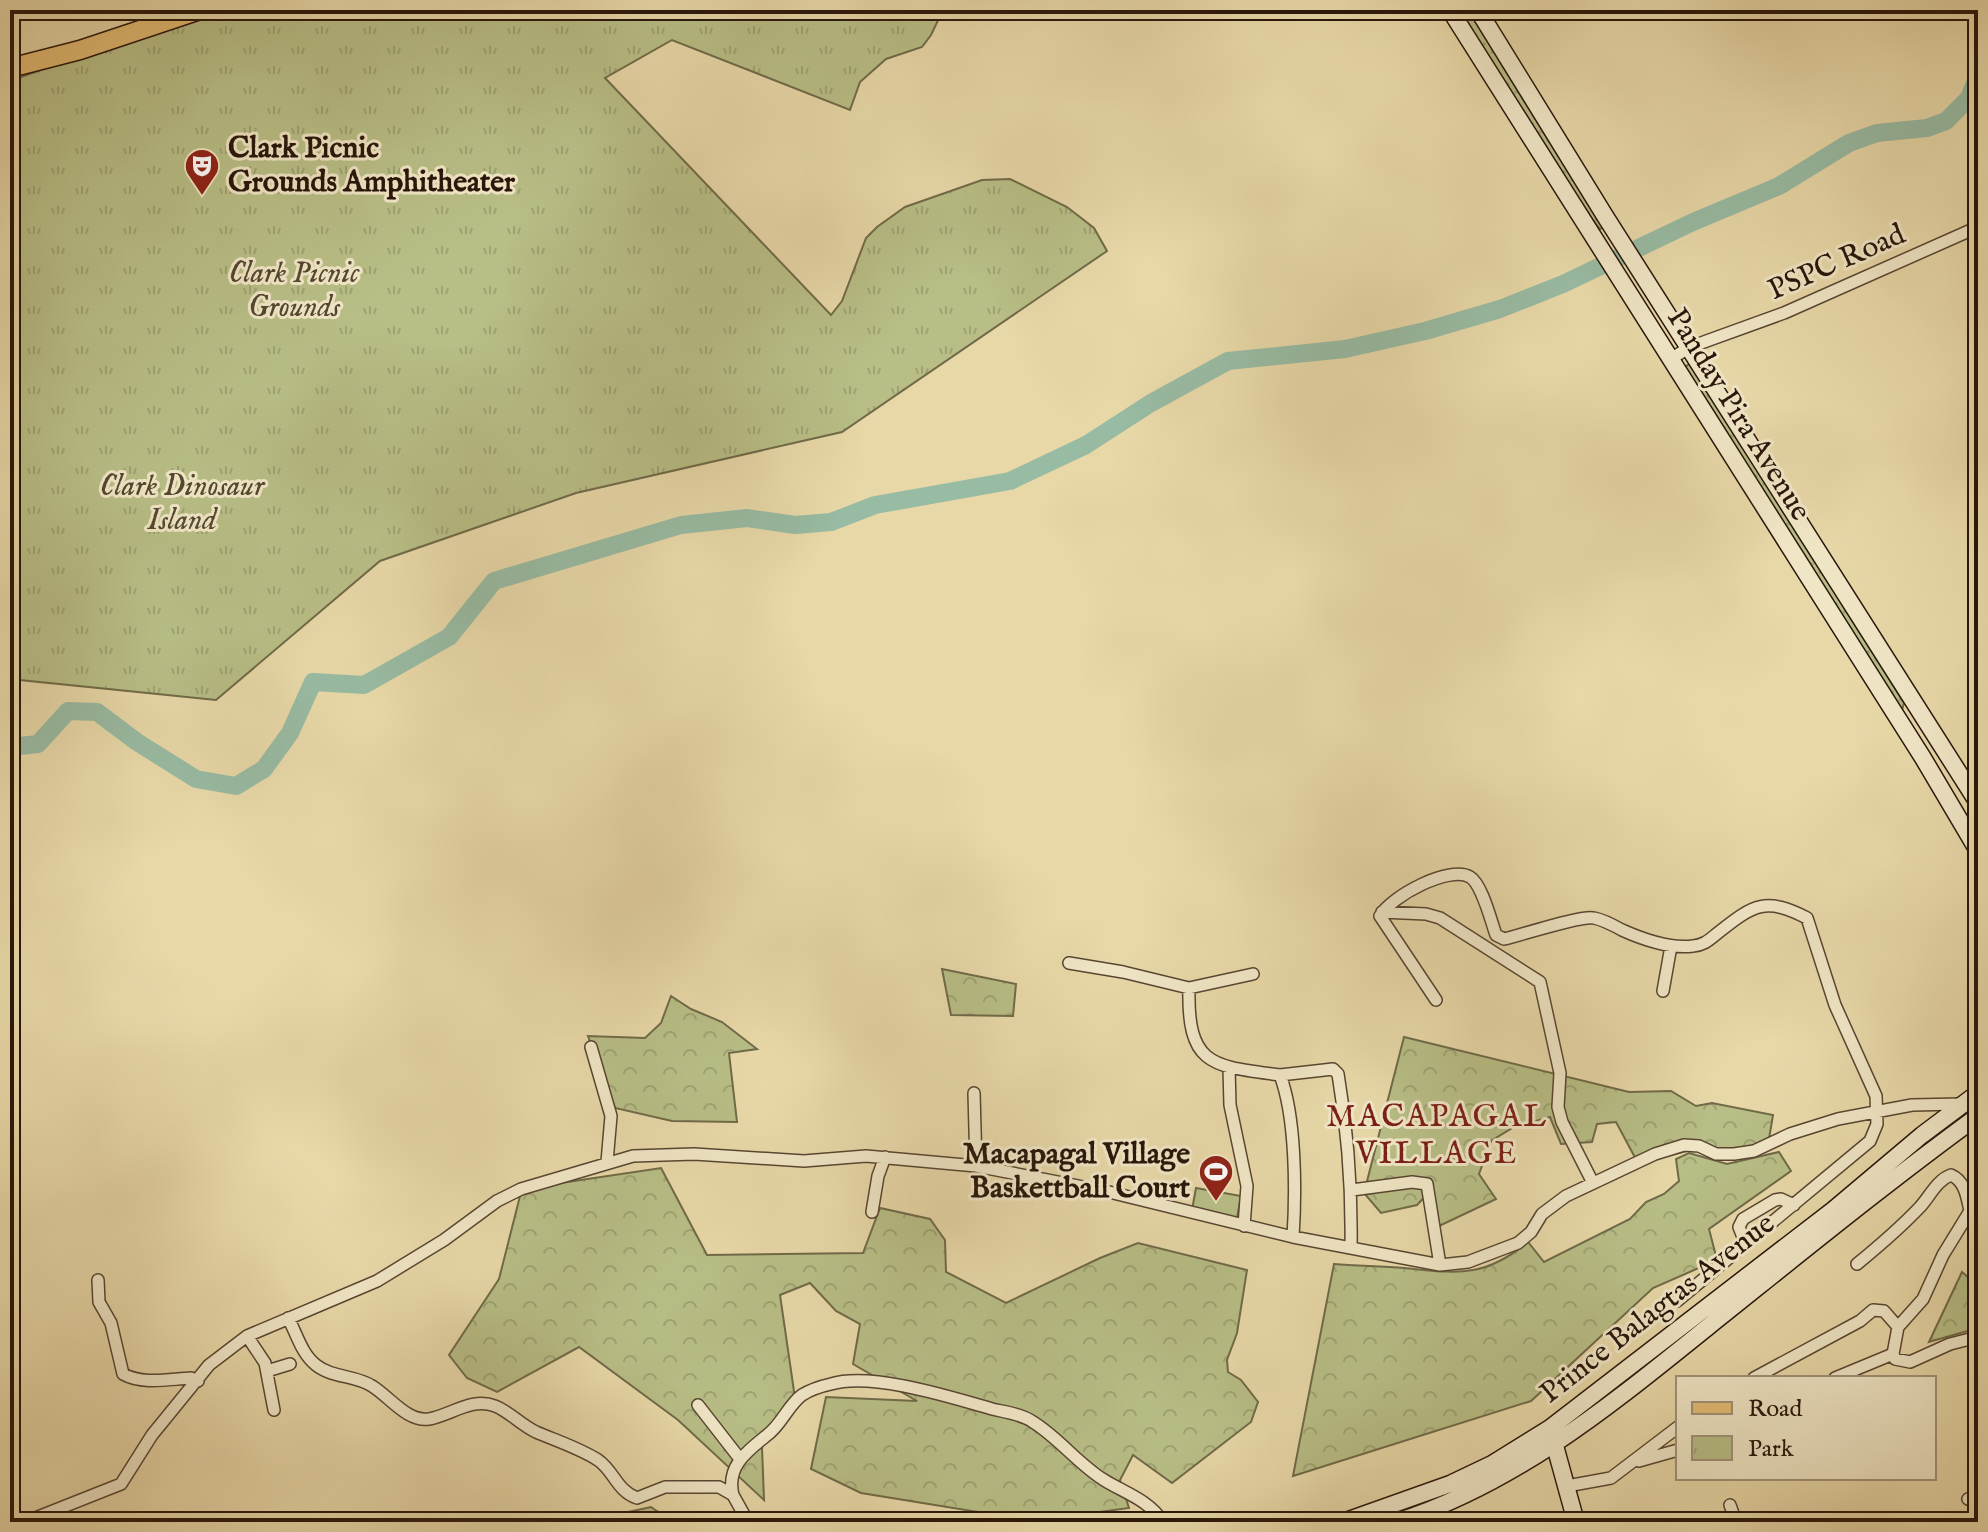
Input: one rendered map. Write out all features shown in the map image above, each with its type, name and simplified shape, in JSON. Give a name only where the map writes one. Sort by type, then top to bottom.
[{"type":"main road","points":[[10,68],[80,50],[200,10]]},
{"type":"main road","name":"Panday Pira Avenue","points":[[1450,10],[1923,758],[1978,851]]},
{"type":"main road","name":"Panday Pira Avenue","points":[[1478,10],[1605,216],[1978,803]]},
{"type":"main road","points":[[1923,758],[1945,747]]},
{"type":"main road","name":"Prince Balagtas Avenue","points":[[1396,1522],[1473,1492],[1528,1462],[1553,1436],[1978,1093]]},
{"type":"main road","name":"Prince Balagtas Avenue","points":[[1343,1522],[1450,1484],[1553,1436],[1648,1375],[1978,1116]]},
{"type":"main road","points":[[1553,1436],[1575,1519]]},
{"type":"street","name":"PSPC Road","points":[[1672,365],[1715,340],[1784,313],[1978,227]]},
{"type":"street","points":[[1436,1000],[1381,920],[1382,912],[1402,893],[1440,878],[1464,875],[1472,878],[1478,886],[1496,935],[1504,939],[1586,917],[1671,946],[1704,944],[1747,911],[1762,904],[1788,908],[1807,918],[1835,1005],[1876,1096],[1877,1124],[1870,1141],[1677,1301]]},
{"type":"street","points":[[1382,912],[1426,914],[1440,918],[1540,982],[1560,1073],[1558,1107],[1562,1122],[1593,1183]]},
{"type":"street","points":[[1663,991],[1671,946]]},
{"type":"street","points":[[1069,963],[1189,988],[1253,974]]},
{"type":"street","points":[[1189,988],[1189,1013],[1197,1046],[1204,1057],[1229,1068],[1280,1075],[1325,1069],[1336,1071],[1346,1126],[1352,1190],[1351,1248]]},
{"type":"street","points":[[591,1047],[611,1116],[607,1162]]},
{"type":"street","points":[[1229,1068],[1232,1119],[1247,1186],[1244,1226]]},
{"type":"street","points":[[1280,1075],[1292,1140],[1295,1184],[1293,1237]]},
{"type":"street","points":[[974,1093],[976,1166]]},
{"type":"street","points":[[25,1522],[121,1484],[152,1435],[220,1355],[247,1336],[389,1274],[511,1193],[633,1156],[694,1154],[804,1161],[885,1157],[976,1166],[1109,1192],[1293,1237],[1440,1265],[1468,1262],[1518,1243],[1531,1232],[1542,1214],[1566,1196],[1655,1154],[1684,1145],[1699,1146],[1716,1154],[1734,1154],[1767,1146],[1806,1128],[1878,1110],[1912,1105],[1962,1104]]},
{"type":"street","points":[[872,1212],[878,1176],[885,1157]]},
{"type":"street","points":[[1857,1264],[1918,1209],[1942,1178],[1951,1175],[1957,1178],[1974,1209],[1943,1255],[1923,1299],[1898,1327],[1893,1354],[1895,1359],[1910,1362],[1950,1344],[1978,1337]]},
{"type":"street","points":[[1352,1190],[1412,1182],[1427,1184],[1440,1265]]},
{"type":"street","points":[[1746,1245],[1739,1227],[1743,1219],[1775,1200],[1781,1199],[1794,1205]]},
{"type":"street","points":[[98,1280],[99,1302],[111,1323],[123,1374],[147,1380],[191,1378],[198,1381]]},
{"type":"street","points":[[1758,1376],[1853,1325],[1873,1310],[1884,1311],[1898,1327]]},
{"type":"street","points":[[288,1318],[314,1364],[333,1374],[360,1380],[416,1419],[430,1419],[474,1405],[493,1405],[536,1432],[598,1461],[629,1495],[637,1498],[665,1487],[693,1486],[719,1487],[733,1495]]},
{"type":"street","points":[[247,1336],[267,1371],[274,1410]]},
{"type":"street","points":[[1840,1376],[1893,1354]]},
{"type":"street","points":[[267,1371],[290,1364]]},
{"type":"street","points":[[748,1522],[733,1495],[730,1482],[740,1459],[772,1432],[801,1396],[832,1383],[854,1381],[881,1382],[939,1394],[1027,1418],[1104,1479],[1128,1491],[1152,1509],[1163,1522]]},
{"type":"street","points":[[698,1405],[740,1459]]},
{"type":"street","points":[[1567,1486],[1611,1478],[1676,1429]]},
{"type":"street","points":[[1634,1462],[1676,1451]]},
{"type":"street","points":[[1730,1505],[1736,1522]]},
{"type":"green space","name":"Clark Picnic Grounds","points":[[207,10],[943,10],[922,47],[886,59],[860,82],[850,110],[672,40],[605,78],[831,315],[842,301],[866,238],[877,227],[905,207],[982,180],[1010,179],[1067,207],[1094,228],[1107,251],[842,432],[576,493],[380,561],[216,700],[10,679],[10,81]]},
{"type":"green space","points":[[1456,10],[1468,10],[1604,227],[1600,229],[1568,189]]},
{"type":"green space","points":[[1689,364],[1694,367],[1904,703],[1902,710],[1684,368]]},
{"type":"green space","points":[[942,969],[1016,984],[1013,1016],[951,1015]]},
{"type":"green space","points":[[671,996],[691,1009],[722,1022],[757,1049],[729,1053],[737,1122],[672,1121],[615,1108],[588,1036],[645,1038],[661,1023]]},
{"type":"green space","points":[[1404,1037],[1629,1092],[1671,1091],[1696,1106],[1712,1103],[1773,1115],[1768,1145],[1729,1154],[1695,1149],[1638,1163],[1616,1122],[1597,1124],[1592,1142],[1561,1144],[1550,1117],[1514,1127],[1491,1141],[1479,1174],[1496,1199],[1437,1227],[1431,1190],[1417,1205],[1381,1213],[1364,1193]]},
{"type":"green space","points":[[1779,1152],[1791,1171],[1709,1229],[1717,1260],[1653,1288],[1531,1401],[1293,1476],[1334,1264],[1469,1271],[1497,1262],[1528,1242],[1544,1262],[1630,1219],[1646,1202],[1664,1194],[1679,1181],[1676,1159],[1689,1153],[1727,1164]]},
{"type":"green space","points":[[661,1168],[707,1255],[863,1253],[880,1208],[930,1219],[945,1240],[946,1272],[1006,1303],[1138,1243],[1247,1270],[1237,1333],[1227,1360],[1228,1372],[1241,1380],[1258,1402],[1251,1422],[1172,1483],[1133,1455],[1120,1480],[1129,1508],[1034,1521],[861,1493],[811,1469],[826,1397],[917,1401],[853,1364],[860,1324],[836,1311],[810,1283],[780,1295],[796,1405],[762,1447],[764,1500],[678,1420],[579,1347],[497,1392],[467,1378],[449,1355],[499,1279],[521,1192]]},
{"type":"green space","name":"Macapagal Village Baskettball Court","points":[[1196,1188],[1241,1196],[1237,1218],[1192,1210]]},
{"type":"green space","points":[[1962,1272],[1978,1286],[1978,1328],[1929,1342]]},
{"type":"green space","points":[[651,1507],[673,1522],[581,1522]]},
{"type":"waterway","points":[[10,747],[38,744],[68,711],[97,712],[137,742],[196,779],[236,786],[264,769],[290,733],[313,682],[364,685],[449,637],[494,581],[681,525],[747,518],[795,525],[831,522],[875,505],[1010,481],[1086,445],[1151,403],[1228,361],[1345,349],[1425,331],[1500,309],[1563,284],[1693,222],[1779,186],[1849,143],[1877,133],[1927,128],[1946,121],[1969,98],[1978,76]]},
{"type":"place","name":"Clark Picnic Grounds Amphitheater","points":[[202,197]]},
{"type":"place","name":"Macapagal Village Baskettball Court","points":[[1216,1203]]},
{"type":"district","name":"MACAPAGAL VILLAGE","points":[[1437,1136]]},
{"type":"park label","name":"Clark Dinosaur Island","points":[[182,504]]}]
